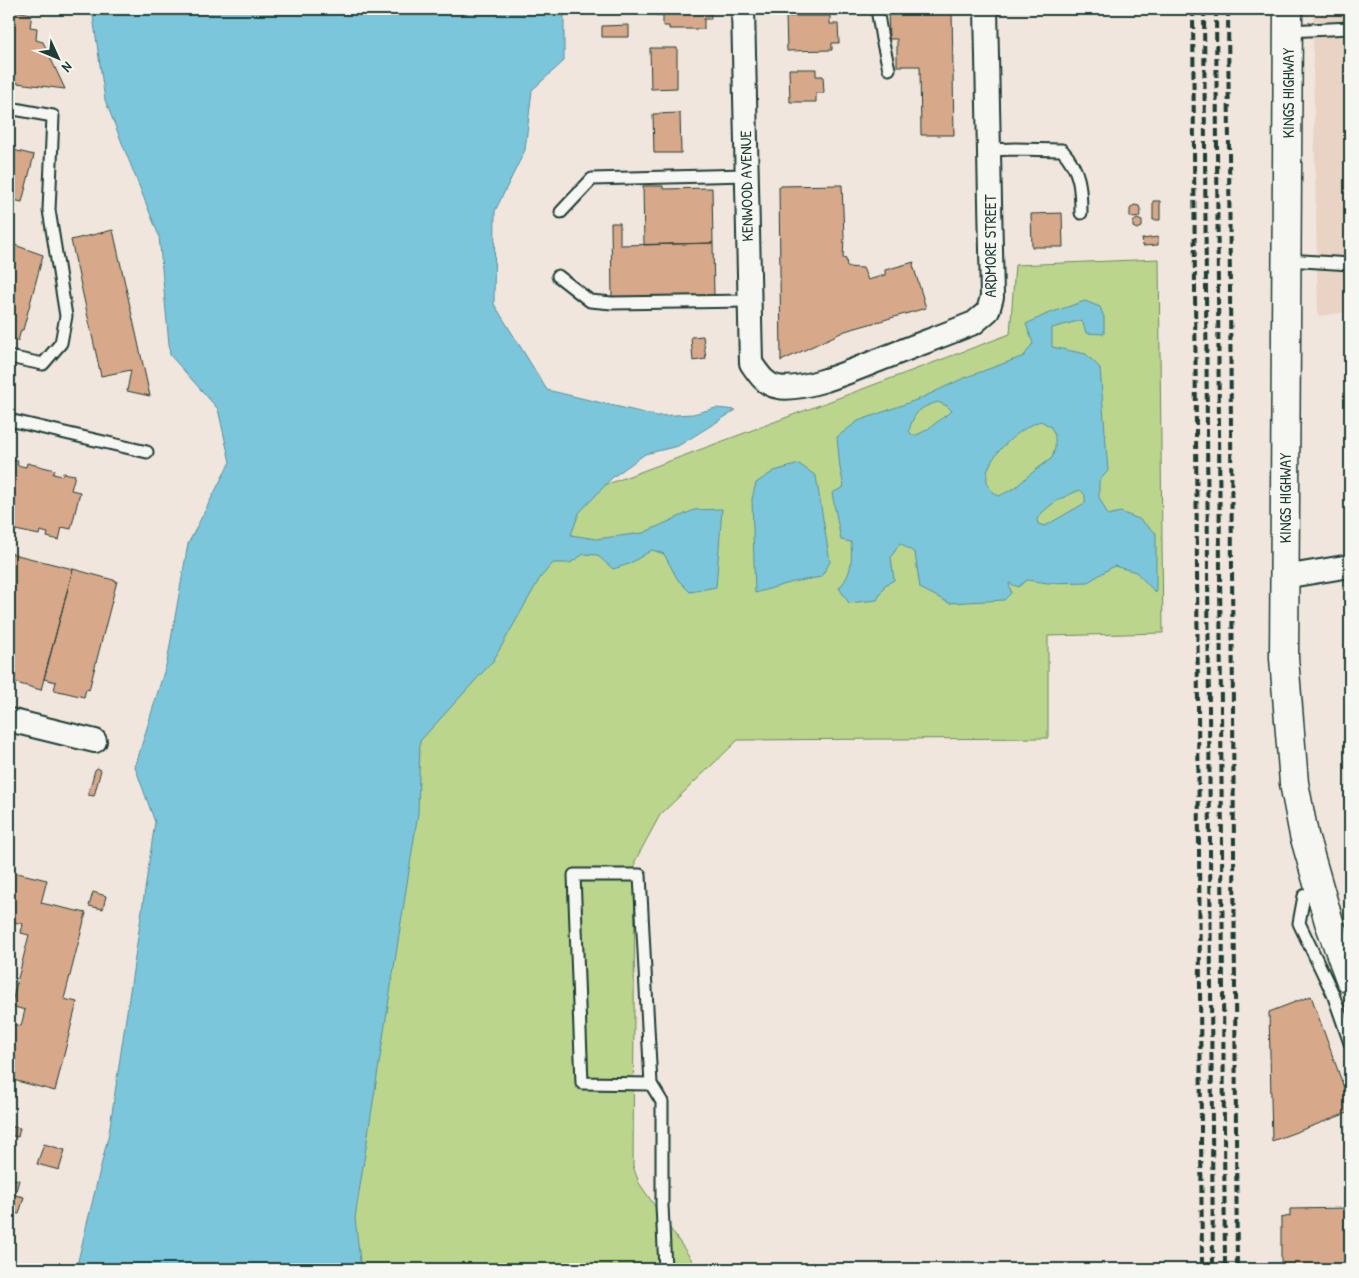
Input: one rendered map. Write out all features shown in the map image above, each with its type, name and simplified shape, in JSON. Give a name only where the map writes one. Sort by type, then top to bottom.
[{"type":"main road","name":"KINGS HIGHWAY","points":[[1288,20],[1284,658],[1294,783],[1304,835],[1329,922],[1350,980]]},
{"type":"street","name":"KENWOOD AVENUE","points":[[743,9],[748,301],[751,362]]},
{"type":"street","name":"ARDMORE STREET","points":[[751,362],[759,376],[767,383],[777,387],[791,388],[830,379],[974,323],[988,311],[992,296],[986,9]]},
{"type":"street","points":[[1284,577],[1350,566]]},
{"type":"street","points":[[9,720],[95,741]]},
{"type":"lane","points":[[877,9],[889,69]]},
{"type":"lane","points":[[1288,20],[1350,28]]},
{"type":"lane","points":[[9,108],[54,116],[49,210],[66,316],[61,343],[42,364],[9,357]]},
{"type":"lane","points":[[989,150],[1062,150],[1070,159],[1081,186],[1082,213]]},
{"type":"lane","points":[[561,212],[592,179],[746,175]]},
{"type":"lane","points":[[1287,260],[1350,264]]},
{"type":"lane","points":[[558,276],[590,301],[612,303],[748,301]]},
{"type":"lane","points":[[9,420],[147,452]]},
{"type":"lane","points":[[651,1084],[582,1083],[574,874],[640,875],[651,1084],[662,1102],[662,1205],[665,1269]]},
{"type":"lane","points":[[1320,887],[1304,896],[1299,923],[1333,994],[1350,1043]]},
{"type":"shaded area","points":[[1313,9],[1350,9],[1350,312],[1318,316],[1313,66]]},
{"type":"green space","points":[[1159,259],[1163,633],[1048,636],[1048,738],[738,740],[660,815],[635,861],[633,1166],[639,1183],[698,1269],[237,1269],[363,749],[514,519],[1010,334],[1015,265]]},
{"type":"water","points":[[92,9],[564,9],[564,61],[532,90],[525,150],[495,211],[494,304],[547,390],[657,416],[693,414],[716,408],[736,410],[678,446],[645,454],[613,477],[579,513],[571,535],[596,539],[643,533],[694,510],[722,509],[716,587],[690,592],[678,580],[664,554],[652,550],[629,564],[613,569],[597,555],[584,554],[570,563],[553,563],[540,578],[493,661],[420,741],[418,813],[355,1218],[361,1269],[76,1269],[109,1133],[155,822],[135,767],[167,662],[188,544],[230,462],[218,409],[170,355],[159,236],[105,100]]},
{"type":"water","points":[[1085,301],[1100,307],[1104,317],[1104,334],[1086,333],[1082,320],[1052,328],[1052,347],[1086,354],[1100,368],[1108,471],[1099,481],[1099,497],[1108,515],[1120,512],[1139,519],[1156,533],[1156,593],[1136,572],[1114,566],[1088,582],[1048,583],[1027,580],[1018,587],[1009,583],[1011,593],[1004,600],[949,603],[920,588],[915,553],[900,543],[891,557],[894,580],[885,585],[877,600],[849,603],[839,588],[849,572],[851,542],[841,540],[832,493],[844,487],[837,437],[858,421],[919,399],[964,378],[1024,356],[1033,343],[1026,324],[1047,314]],"holes":[[[938,402],[947,406],[952,411],[929,428],[913,436],[909,431],[915,415],[926,406]],[[1041,421],[1051,427],[1055,436],[1055,448],[1052,458],[1015,488],[999,496],[989,487],[987,476],[990,465],[1008,442],[1031,425]],[[1080,490],[1085,495],[1085,503],[1045,526],[1038,524],[1037,519],[1056,502]]]},
{"type":"water","points":[[799,464],[816,476],[830,562],[821,577],[793,582],[755,593],[752,499],[756,483],[774,471]]},
{"type":"building","points":[[655,9],[710,9],[711,19],[704,19],[704,29],[669,29],[669,26],[663,26],[663,15],[655,15]]},
{"type":"building","points":[[888,9],[952,9],[954,135],[921,135],[920,66],[897,66],[897,39],[889,39]]},
{"type":"building","points":[[9,10],[32,14],[30,27],[37,28],[36,40],[43,42],[65,89],[9,82]]},
{"type":"building","points":[[786,16],[830,16],[830,24],[838,24],[839,43],[832,43],[832,50],[787,51]]},
{"type":"building","points":[[629,25],[629,37],[602,37],[602,26]]},
{"type":"building","points":[[650,48],[677,48],[677,88],[651,89]]},
{"type":"building","points":[[789,69],[816,69],[816,76],[823,76],[824,93],[816,93],[816,102],[790,102]]},
{"type":"building","points":[[680,113],[681,153],[654,153],[653,114]]},
{"type":"building","points":[[9,149],[34,155],[22,202],[9,199]]},
{"type":"building","points":[[842,185],[843,258],[846,259],[847,267],[863,268],[868,280],[885,275],[885,270],[914,262],[913,265],[926,308],[845,331],[781,361],[779,186]]},
{"type":"building","points":[[643,186],[663,186],[663,189],[712,188],[713,243],[644,245]]},
{"type":"building","points":[[9,199],[16,201],[9,230]]},
{"type":"building","points":[[1153,201],[1160,201],[1160,220],[1153,220]]},
{"type":"building","points":[[1134,205],[1139,206],[1141,212],[1139,217],[1134,218],[1130,216],[1130,209]]},
{"type":"building","points":[[1062,213],[1063,247],[1032,247],[1031,214]]},
{"type":"building","points":[[1137,219],[1142,221],[1142,227],[1137,229],[1133,227],[1133,222]]},
{"type":"building","points":[[611,223],[620,223],[620,245],[713,243],[714,296],[612,298]]},
{"type":"building","points":[[113,230],[150,396],[127,391],[131,370],[101,376],[71,240]]},
{"type":"building","points":[[1158,237],[1158,245],[1143,246],[1142,239]]},
{"type":"building","points":[[9,243],[43,255],[23,330],[21,330],[18,341],[9,339]]},
{"type":"building","points":[[703,336],[706,359],[693,361],[691,337]]},
{"type":"building","points":[[9,459],[18,461],[17,465],[26,467],[27,463],[55,470],[53,474],[62,476],[63,473],[75,475],[71,490],[80,492],[71,529],[62,527],[59,540],[47,537],[48,533],[40,531],[39,535],[11,529],[12,524],[9,523]]},
{"type":"building","points":[[9,553],[73,569],[41,690],[9,681]]},
{"type":"building","points":[[73,569],[117,581],[89,690],[86,689],[84,697],[54,690],[56,682],[44,679]]},
{"type":"building","points":[[97,768],[101,770],[94,796],[88,795],[95,770]]},
{"type":"building","points":[[9,871],[47,880],[41,903],[86,913],[64,999],[77,1002],[55,1091],[13,1080],[12,1084],[9,1083],[9,1033],[12,1024],[21,1026],[25,1010],[11,1006],[29,935],[21,933],[23,924],[9,921]]},
{"type":"building","points":[[93,892],[106,896],[103,909],[89,906]]},
{"type":"building","points":[[1311,996],[1350,1104],[1350,1112],[1272,1141],[1269,1012]]},
{"type":"building","points":[[9,1126],[20,1128],[18,1137],[9,1135]]},
{"type":"building","points":[[44,1144],[65,1150],[59,1170],[37,1164]]},
{"type":"building","points":[[9,1178],[19,1180],[15,1195],[24,1197],[19,1214],[9,1212]]},
{"type":"building","points":[[1350,1208],[1350,1269],[1281,1269],[1281,1218],[1290,1216],[1290,1209]]},
{"type":"railway","points":[[1193,9],[1202,1269]]},
{"type":"railway","points":[[1204,9],[1213,1269]]},
{"type":"railway","points":[[1216,9],[1225,1269]]},
{"type":"railway","points":[[1228,9],[1237,1269]]}]
